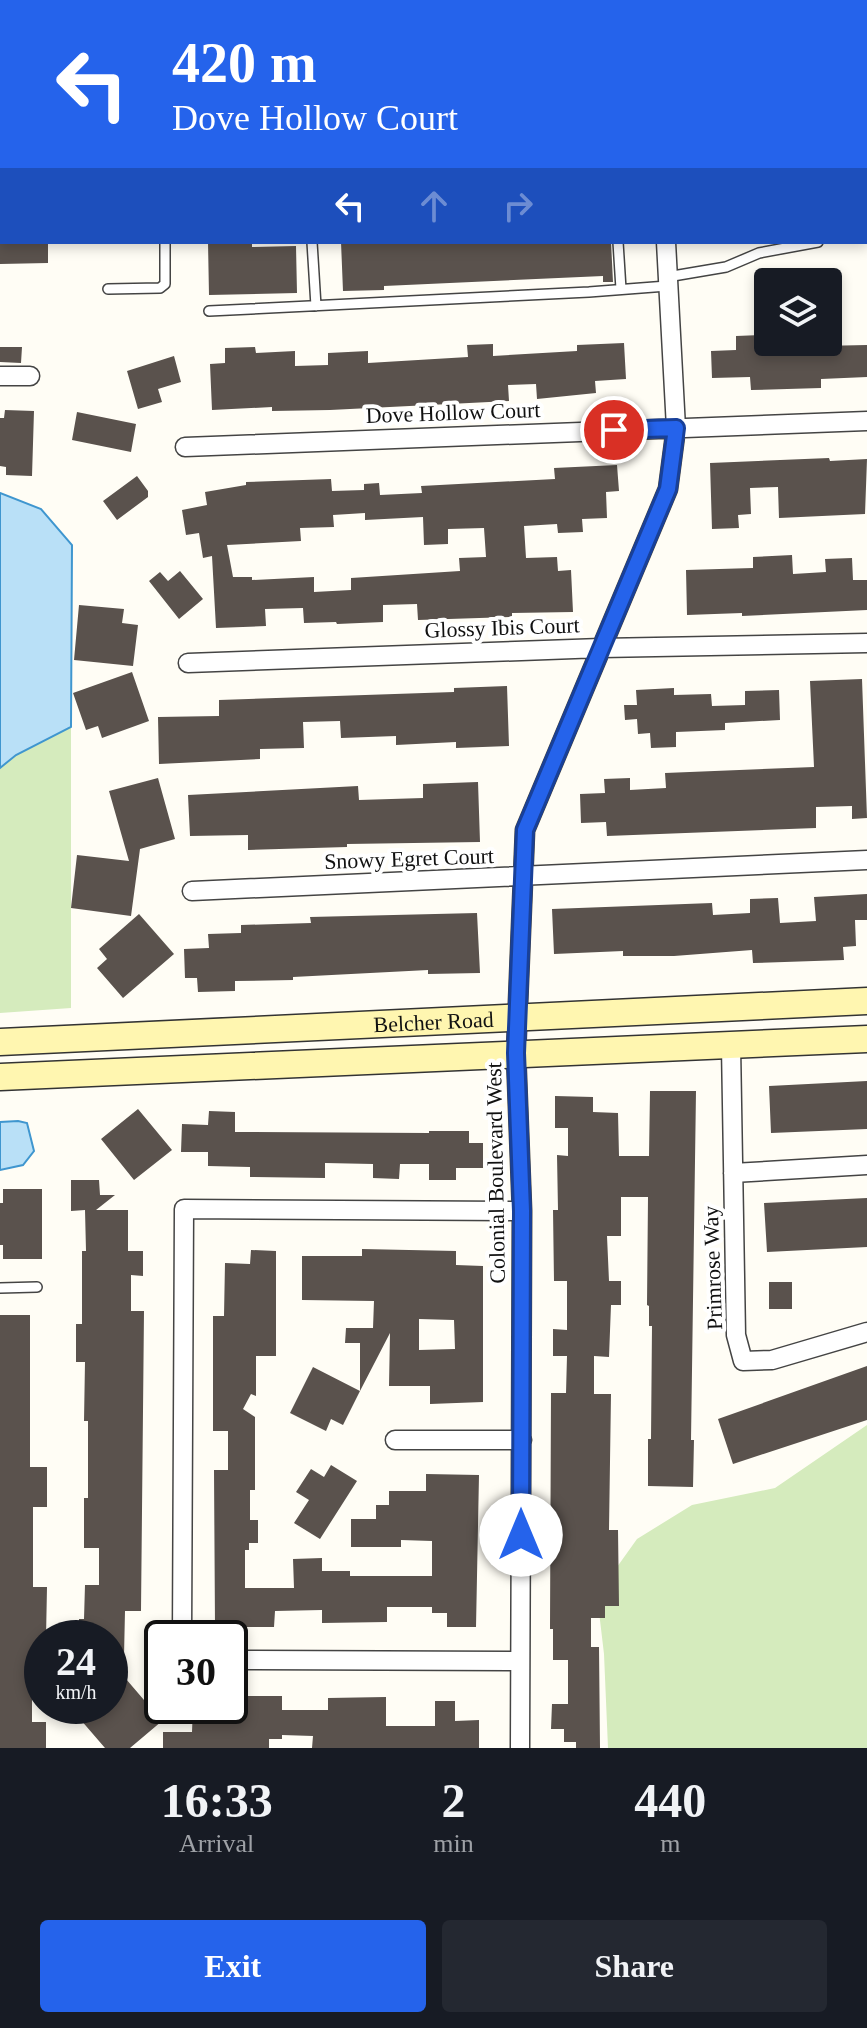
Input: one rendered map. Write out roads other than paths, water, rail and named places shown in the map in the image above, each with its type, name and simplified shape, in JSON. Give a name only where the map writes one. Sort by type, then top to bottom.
[{"type":"main road","name":"Belcher Road","points":[[0,1042],[867,1001]]},
{"type":"main road","name":"Belcher Road","points":[[0,1077],[867,1039]]},
{"type":"street","name":"Colonial Boulevard West","points":[[520,1748],[522,1211],[516,1053],[525,830],[668,489],[676,428],[666,244]]},
{"type":"street","points":[[0,376],[30,376]]},
{"type":"street","name":"Dove Hollow Court","points":[[185,447],[867,421]]},
{"type":"street","name":"Glossy Ibis Court","points":[[188,663],[601,648],[867,643]]},
{"type":"street","name":"Snowy Egret Court","points":[[192,891],[867,860]]},
{"type":"street","name":"Primrose Way","points":[[731,1046],[736,1335],[743,1361],[772,1360],[867,1332]]},
{"type":"street","points":[[733,1173],[867,1165]]},
{"type":"street","points":[[182,1620],[184,1209],[522,1211]]},
{"type":"street","points":[[395,1440],[522,1440]]},
{"type":"street","points":[[248,1660],[520,1661]]},
{"type":"lane","points":[[108,289],[160,288],[165,284],[165,244]]},
{"type":"lane","points":[[312,244],[316,306]]},
{"type":"lane","points":[[618,244],[621,289]]},
{"type":"lane","points":[[209,311],[621,289],[726,267],[759,253],[807,244]]},
{"type":"lane","points":[[0,1288],[37,1287]]},
{"type":"water","points":[[0,493],[41,509],[72,545],[71,727],[16,755],[0,768]]},
{"type":"water","points":[[0,1122],[27,1123],[34,1151],[23,1165],[0,1170]]}]
